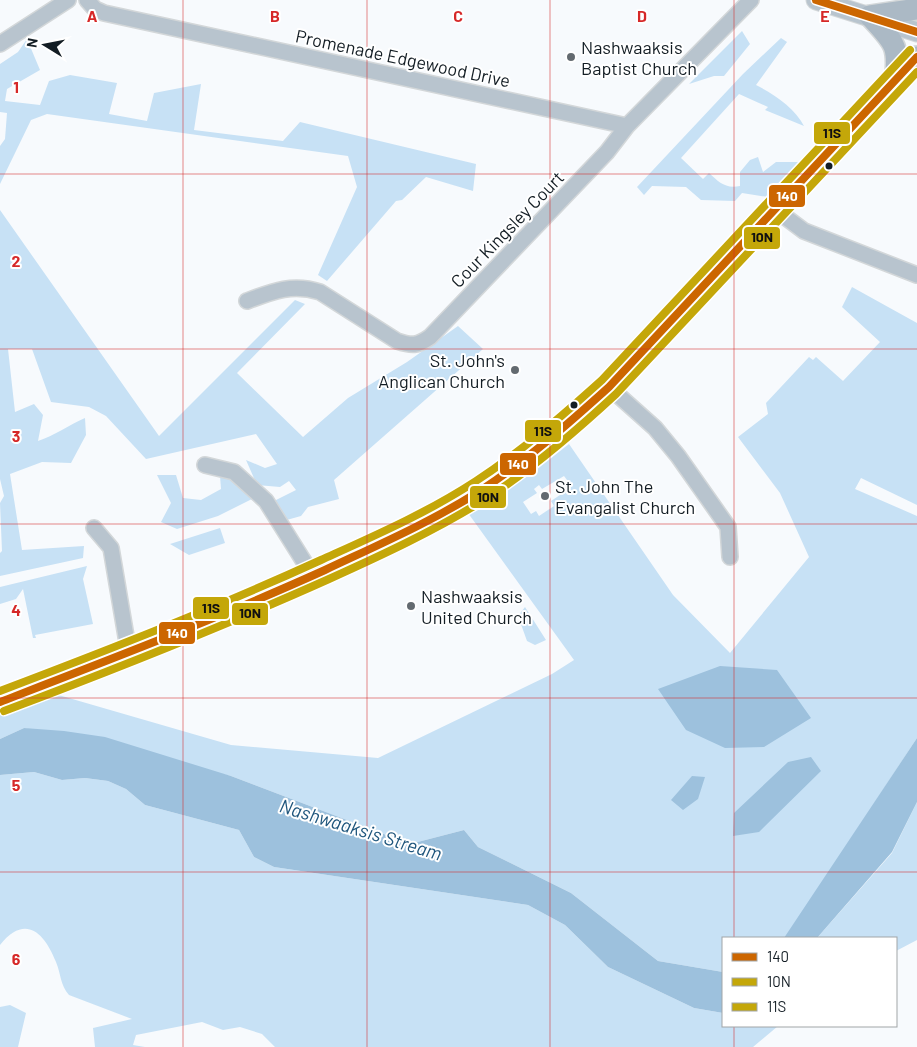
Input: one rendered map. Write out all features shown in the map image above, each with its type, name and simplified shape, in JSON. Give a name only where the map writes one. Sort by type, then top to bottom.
[{"type":"main road","points":[[870,16],[917,9]]},
{"type":"main road","points":[[870,16],[896,48],[898,63],[895,82]]},
{"type":"main road","points":[[0,702],[129,654],[313,576],[405,533],[461,503],[520,463],[560,432],[609,387],[917,57]]},
{"type":"street","points":[[0,44],[68,0]]},
{"type":"street","name":"Promenade Edgewood Drive","points":[[87,0],[95,9],[104,13],[627,126]]},
{"type":"street","name":"Cour Kingsley Court","points":[[247,301],[283,288],[309,288],[320,292],[397,341],[410,346],[418,345],[430,337],[607,152],[627,126],[750,0]]},
{"type":"street","points":[[816,0],[917,32]]},
{"type":"street","points":[[776,210],[804,231],[917,275]]},
{"type":"street","points":[[609,387],[655,428],[678,456],[728,527],[730,557]]},
{"type":"street","points":[[205,465],[234,472],[266,501],[313,576]]},
{"type":"street","points":[[94,528],[111,548],[129,654]]},
{"type":"shaded area","points":[[742,31],[750,44],[724,76],[714,76],[689,84]]},
{"type":"shaded area","points":[[781,38],[787,42],[756,85],[783,102],[795,113],[804,126],[765,110],[768,107],[739,94],[681,158],[703,179],[709,173],[723,184],[735,187],[740,186],[740,172],[750,160],[758,157],[763,172],[776,162],[799,162],[768,197],[742,193],[735,201],[701,200],[686,187],[652,186],[644,195],[637,187],[743,74]]},
{"type":"shaded area","points":[[27,39],[40,70],[7,89],[5,101],[40,105],[49,81],[70,75],[117,83],[109,114],[147,121],[154,93],[201,84],[194,130],[283,141],[300,122],[476,164],[473,191],[426,177],[402,200],[396,201],[327,281],[318,275],[357,187],[348,156],[47,114],[31,120],[0,184],[0,146],[5,139],[7,113],[0,112],[0,64],[18,52]]},
{"type":"shaded area","points":[[0,210],[159,436],[295,300],[305,304],[237,373],[303,437],[348,398],[407,362],[458,326],[483,349],[334,480],[339,499],[308,507],[301,516],[283,521],[270,503],[296,490],[289,481],[280,487],[257,485],[246,460],[265,468],[277,464],[256,434],[146,459],[106,416],[89,407],[51,402],[32,349],[8,349],[15,412],[34,404],[43,415],[38,441],[85,418],[86,435],[71,463],[42,462],[10,474],[22,550],[84,546],[83,558],[0,576],[0,553],[2,551],[0,503],[4,496],[0,479]]},
{"type":"shaded area","points":[[852,287],[917,323],[917,505],[861,478],[855,489],[917,516],[917,738],[787,936],[722,937],[722,972],[658,961],[571,893],[478,847],[464,830],[410,844],[231,776],[24,728],[0,739],[0,715],[55,694],[231,745],[378,758],[552,674],[574,660],[468,513],[536,470],[569,444],[673,595],[730,653],[809,557],[780,493],[738,437],[768,414],[766,403],[809,357],[813,360],[816,357],[843,381],[880,342],[842,307]],"holes":[[[564,476],[570,484],[561,490],[563,493],[551,501],[554,506],[539,516],[536,511],[531,514],[523,502],[537,493],[534,489],[539,485],[542,489]]]},
{"type":"shaded area","points":[[157,475],[176,475],[183,498],[201,500],[221,489],[220,476],[236,479],[254,498],[218,516],[177,529],[161,522],[171,503]]},
{"type":"shaded area","points":[[220,528],[225,543],[189,555],[170,544]]},
{"type":"shaded area","points":[[87,566],[83,579],[93,624],[35,635],[36,638],[33,638],[23,589],[16,599],[0,604],[0,587]]},
{"type":"shaded area","points":[[525,607],[546,640],[535,645],[527,641],[518,616]]},
{"type":"shaded area","points":[[34,772],[62,780],[85,778],[108,781],[126,789],[145,805],[239,830],[254,857],[274,867],[528,905],[565,925],[608,967],[694,1008],[722,1013],[722,1027],[777,1027],[753,1047],[275,1047],[262,1034],[240,1027],[223,1030],[202,1022],[136,1035],[133,1045],[145,1047],[95,1047],[93,1028],[132,1019],[69,995],[46,942],[33,931],[26,929],[18,930],[0,945],[0,775]]},
{"type":"shaded area","points":[[917,802],[917,940],[897,950],[897,937],[818,937],[892,853]]},
{"type":"shaded area","points":[[10,1005],[26,1013],[18,1047],[0,1047],[0,1007]]},
{"type":"water","points":[[720,666],[777,670],[811,718],[764,747],[725,748],[686,730],[658,689]]},
{"type":"water","name":"Nashwaaksis Stream","points":[[24,728],[105,737],[231,776],[410,844],[464,830],[478,847],[571,893],[658,961],[722,972],[722,1013],[694,1008],[608,967],[565,925],[528,905],[274,867],[254,857],[239,830],[145,805],[126,789],[108,781],[85,778],[62,780],[34,772],[0,775],[0,739]]},
{"type":"water","points":[[917,738],[917,802],[892,852],[818,937],[785,937]]},
{"type":"water","points":[[811,757],[821,771],[759,832],[733,836],[734,813],[788,762]]},
{"type":"water","points":[[692,776],[705,777],[698,799],[683,810],[671,800]]},
{"type":"transit line","name":"140","points":[[816,0],[917,32]]},
{"type":"transit line","name":"11S","points":[[0,691],[162,628],[321,560],[419,514],[493,470],[541,433],[602,380],[910,50]]},
{"type":"transit line","name":"140","points":[[0,702],[285,588],[423,523],[480,491],[546,442],[609,387],[917,57]]},
{"type":"transit line","name":"10N","points":[[4,711],[167,648],[329,579],[427,532],[484,500],[519,476],[616,394],[917,72]]},
{"type":"place","name":"Nashwaaksis Baptist Church","points":[[571,57]]},
{"type":"place","name":"St. John's Anglican Church","points":[[515,370]]},
{"type":"place","name":"St. John The Evangalist Church","points":[[545,496]]},
{"type":"place","name":"Nashwaaksis United Church","points":[[411,606]]}]
